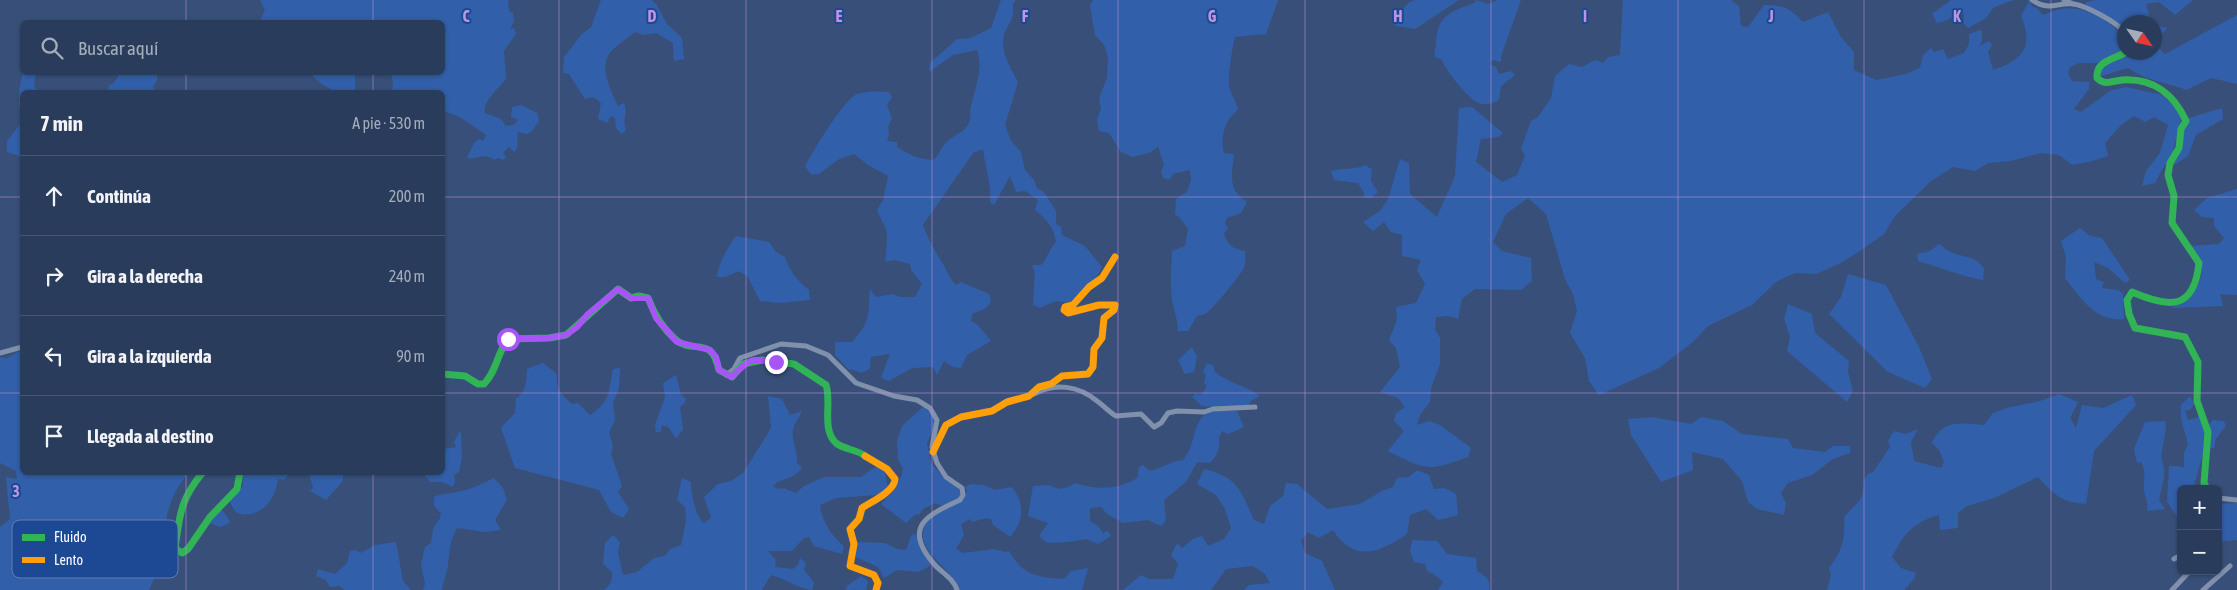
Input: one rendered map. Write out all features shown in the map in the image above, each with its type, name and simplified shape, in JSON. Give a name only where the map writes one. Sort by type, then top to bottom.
[{"type":"street","points":[[2032,0],[2046,7],[2074,4]]},
{"type":"street","points":[[2064,0],[2099,14],[2117,27]]},
{"type":"street","points":[[2117,58],[2102,62],[2096,72],[2097,78],[2105,83],[2130,80],[2160,86],[2178,104],[2186,121],[2182,129],[2179,148],[2170,163],[2168,175],[2174,196],[2172,223],[2199,263],[2197,281],[2193,290],[2186,298],[2178,301],[2156,302],[2132,292],[2127,300],[2128,314],[2135,328],[2185,337],[2198,362],[2197,401],[2208,432],[2205,485]]},
{"type":"street","points":[[1029,396],[1039,386],[1051,384],[1062,376],[1085,376],[1092,370],[1093,352],[1102,338],[1104,318],[1114,310],[1115,305],[1110,303],[1092,305],[1084,310],[1068,313],[1064,310],[1102,278],[1115,257]]},
{"type":"street","points":[[445,374],[465,376],[478,384],[484,384],[490,377],[508,339],[549,338],[566,335],[618,289],[631,298],[648,298],[656,318],[677,342],[710,350],[716,357],[719,370],[726,375],[732,377],[743,364],[755,360],[794,364],[802,368],[826,385],[828,389],[830,401],[827,422],[833,439],[845,449],[860,452],[867,458],[882,463],[894,477],[895,483],[890,489],[862,508],[858,519],[850,529],[854,544],[850,566],[855,570],[874,574],[878,580],[876,590]]},
{"type":"street","points":[[726,375],[734,369],[740,358],[781,344],[801,346],[814,349],[832,359],[856,383],[894,396],[917,400],[930,408],[937,420],[932,440],[933,452],[940,470],[946,477],[959,484],[963,495],[960,500],[926,517],[921,526],[920,537],[928,555],[950,578],[957,590]]},
{"type":"street","points":[[0,353],[20,348]]},
{"type":"street","points":[[933,452],[946,425],[961,418],[992,411],[1007,402],[1059,386],[1072,388],[1096,399],[1116,416],[1141,414],[1154,427],[1159,426],[1168,413],[1177,410],[1204,412],[1214,409],[1255,407]]},
{"type":"street","points":[[178,527],[180,513],[188,489],[200,475]]},
{"type":"street","points":[[178,552],[182,553],[188,548],[212,512],[237,489],[239,475]]},
{"type":"street","points":[[2222,498],[2237,500]]},
{"type":"street","points":[[2203,590],[2230,566]]},
{"type":"street","points":[[2172,590],[2186,575]]},
{"type":"shaded area","points":[[260,0],[508,0],[509,11],[513,13],[514,21],[510,29],[514,28],[516,34],[504,51],[506,79],[488,100],[485,113],[501,119],[506,126],[513,125],[518,120],[511,117],[512,107],[521,105],[537,113],[539,121],[532,131],[527,134],[518,132],[517,149],[514,152],[509,147],[503,153],[506,157],[503,160],[498,158],[494,160],[484,156],[467,158],[474,143],[479,139],[483,141],[486,135],[460,117],[445,112],[445,90],[392,90],[391,75],[445,75],[445,20],[260,20],[265,10]]},
{"type":"shaded area","points":[[601,0],[651,0],[656,4],[667,24],[682,38],[684,59],[674,61],[673,43],[656,33],[644,35],[635,32],[608,56],[605,68],[608,81],[618,106],[624,103],[625,106],[626,129],[622,134],[616,128],[615,118],[611,116],[607,123],[598,119],[601,103],[593,97],[585,99],[569,74],[563,73],[564,57],[582,34],[591,27]]},
{"type":"shaded area","points":[[1001,0],[1016,0],[1013,4],[1012,17],[1003,40],[1006,59],[1018,82],[1005,125],[1011,141],[1021,152],[1025,170],[1034,180],[1037,188],[1044,192],[1056,211],[1056,224],[1061,227],[1062,235],[1085,246],[1102,267],[1098,275],[1071,303],[1056,301],[1040,308],[1033,305],[1035,273],[1032,265],[1041,265],[1056,242],[1053,232],[1043,216],[1035,210],[1038,200],[1025,191],[1016,192],[1010,176],[994,205],[990,202],[989,182],[983,149],[973,153],[923,225],[949,276],[956,285],[961,282],[989,294],[991,302],[986,308],[972,314],[971,321],[977,324],[991,341],[967,355],[961,368],[953,367],[944,361],[937,375],[933,367],[912,368],[889,381],[881,378],[890,354],[871,357],[870,369],[861,373],[848,369],[835,355],[835,342],[852,342],[863,329],[867,318],[870,289],[876,297],[893,294],[900,297],[915,297],[922,284],[911,270],[910,264],[894,260],[885,262],[887,233],[877,210],[883,200],[888,176],[868,165],[854,154],[839,159],[819,174],[811,174],[805,167],[821,139],[845,105],[857,94],[873,91],[889,92],[892,97],[887,105],[892,118],[888,127],[889,135],[887,141],[897,142],[897,147],[910,154],[923,159],[933,160],[950,139],[967,126],[978,80],[979,58],[977,50],[953,55],[929,72],[930,63],[957,39],[971,38],[991,28]]},
{"type":"shaded area","points":[[1093,0],[1278,0],[1266,34],[1235,37],[1230,61],[1229,86],[1238,109],[1227,123],[1222,141],[1224,153],[1234,154],[1232,181],[1236,192],[1247,202],[1241,213],[1227,218],[1225,223],[1228,229],[1224,233],[1231,246],[1245,251],[1245,265],[1238,277],[1219,300],[1205,314],[1197,316],[1188,331],[1178,331],[1172,300],[1171,276],[1172,251],[1185,246],[1188,229],[1175,214],[1176,199],[1187,192],[1191,180],[1190,170],[1173,174],[1170,180],[1163,178],[1161,172],[1164,165],[1158,147],[1149,153],[1132,157],[1121,152],[1109,133],[1099,131],[1097,119],[1101,109],[1099,98],[1107,78],[1108,57],[1104,45],[1095,35],[1090,5]]},
{"type":"shaded area","points":[[1415,0],[1459,0],[1415,29],[1396,26],[1393,23],[1408,3]]},
{"type":"shaded area","points":[[1476,0],[1488,4],[1498,0],[1521,0],[1501,56],[1501,62],[1492,60],[1490,64],[1496,67],[1499,74],[1511,71],[1515,75],[1501,86],[1499,100],[1487,104],[1479,103],[1469,96],[1453,78],[1442,60],[1435,57],[1437,33],[1443,20],[1447,15],[1474,3]]},
{"type":"shaded area","points":[[1623,0],[1731,0],[1739,6],[1741,26],[1748,27],[1764,5],[1786,8],[1803,22],[1828,12],[1841,37],[1854,52],[1854,70],[1876,80],[1906,74],[1920,68],[1923,55],[1931,48],[1934,52],[1943,49],[1948,59],[1964,53],[1969,44],[1969,34],[1980,30],[1982,31],[1982,41],[1979,46],[1989,41],[1992,45],[1988,52],[1993,70],[2012,62],[2023,51],[2026,44],[2026,36],[2021,16],[2029,1],[2043,15],[2061,9],[2078,9],[2102,18],[2117,30],[2117,56],[2096,63],[2079,63],[2070,67],[2068,74],[2072,81],[2089,82],[2089,89],[2074,109],[2081,112],[2110,91],[2126,87],[2163,95],[2179,111],[2181,122],[2172,155],[2155,183],[2142,186],[2146,171],[2160,153],[2168,125],[2154,117],[2145,122],[2134,116],[2121,125],[2105,143],[2108,156],[2089,162],[2072,165],[2059,155],[2041,153],[2011,161],[1988,163],[1975,171],[1953,167],[1930,182],[1895,216],[1884,234],[1857,253],[1839,264],[1816,274],[1795,273],[1776,282],[1752,305],[1708,326],[1693,342],[1659,368],[1599,395],[1589,381],[1585,358],[1570,333],[1577,311],[1573,294],[1565,279],[1546,214],[1528,198],[1506,214],[1493,242],[1502,251],[1531,258],[1532,281],[1521,290],[1475,289],[1462,299],[1458,319],[1448,316],[1436,317],[1435,329],[1440,338],[1440,364],[1431,388],[1430,402],[1420,415],[1417,425],[1429,421],[1440,425],[1471,448],[1468,457],[1444,465],[1427,467],[1388,451],[1404,431],[1394,421],[1396,413],[1405,407],[1398,398],[1380,392],[1400,367],[1396,348],[1389,340],[1397,320],[1396,307],[1416,303],[1425,284],[1417,270],[1421,260],[1402,256],[1402,235],[1391,232],[1384,222],[1373,231],[1363,222],[1380,211],[1388,199],[1400,159],[1409,163],[1410,194],[1437,217],[1455,176],[1459,108],[1472,107],[1503,133],[1498,137],[1481,139],[1476,162],[1502,182],[1517,175],[1525,156],[1521,149],[1531,121],[1538,117],[1551,98],[1555,76],[1569,64],[1582,67],[1595,60],[1603,63],[1608,57],[1620,55]]},
{"type":"shaded area","points":[[1951,0],[2014,0],[1994,7],[1986,18],[1968,28],[1964,24],[1964,13],[1937,23],[1932,14]]},
{"type":"shaded area","points":[[2096,0],[2193,0],[2175,15],[2159,2],[2146,4],[2149,15],[2117,15],[2117,24],[2085,7],[2086,2]]},
{"type":"shaded area","points":[[2237,15],[2237,84],[2211,78],[2186,90],[2149,79],[2128,68],[2098,77],[2100,65],[2118,60],[2162,60],[2162,51],[2165,54]]},
{"type":"shaded area","points":[[2162,27],[2167,28],[2162,34]]},
{"type":"shaded area","points":[[23,75],[36,75],[34,85],[37,90],[20,90],[20,110],[19,90]]},
{"type":"shaded area","points":[[119,75],[157,75],[157,80],[153,87],[155,90],[108,90],[109,85],[113,84]]},
{"type":"shaded area","points":[[355,75],[355,90],[331,90],[313,76]]},
{"type":"shaded area","points":[[2222,108],[2223,119],[2196,135],[2188,156],[2171,167],[2189,118]]},
{"type":"shaded area","points":[[20,125],[20,156],[7,152],[7,141]]},
{"type":"shaded area","points":[[1366,165],[1372,170],[1371,181],[1378,192],[1371,198],[1364,198],[1364,193],[1358,183],[1334,180],[1331,171],[1358,168]]},
{"type":"shaded area","points":[[2237,189],[2237,295],[2220,294],[2223,306],[2172,308],[2194,286],[2201,274],[2198,258],[2190,246],[2219,244],[2224,238],[2214,226],[2214,218],[2202,217],[2194,210],[2207,198]]},
{"type":"shaded area","points":[[2080,228],[2090,236],[2102,238],[2130,280],[2125,283],[2108,268],[2094,262],[2096,279],[2104,282],[2102,288],[2118,290],[2123,294],[2124,319],[2105,317],[2097,313],[2083,301],[2065,278],[2066,257],[2061,241]]},
{"type":"shaded area","points":[[736,236],[769,242],[776,252],[785,257],[794,275],[809,290],[810,300],[781,303],[760,301],[748,277],[739,271],[725,277],[717,277],[722,260]]},
{"type":"shaded area","points":[[1939,244],[1951,252],[1978,262],[1984,269],[1983,280],[1918,261],[1917,254],[1930,251]]},
{"type":"shaded area","points":[[1848,274],[1886,285],[1919,347],[1932,379],[1925,388],[1888,372],[1829,314],[1841,297]]},
{"type":"shaded area","points":[[1788,304],[1812,314],[1815,333],[1849,361],[1848,372],[1853,391],[1847,402],[1787,351],[1790,337],[1784,319]]},
{"type":"shaded area","points":[[1192,347],[1197,357],[1194,372],[1185,374],[1178,360]]},
{"type":"shaded area","points":[[20,351],[20,475],[188,475],[175,492],[166,520],[12,520],[12,578],[154,578],[149,590],[0,590],[0,527],[10,519],[6,477],[17,479],[16,471],[0,463],[0,357],[7,358]]},
{"type":"shaded area","points":[[543,363],[557,374],[558,388],[565,397],[572,404],[578,403],[590,415],[601,406],[608,395],[613,369],[620,368],[619,389],[613,403],[615,420],[609,432],[613,446],[611,454],[622,486],[618,492],[629,509],[623,518],[611,512],[599,490],[515,468],[501,428],[515,413],[516,398],[520,396],[524,389],[527,369]]},
{"type":"shaded area","points":[[1207,363],[1214,366],[1214,371],[1219,375],[1260,396],[1252,400],[1247,407],[1238,409],[1202,406],[1192,397],[1195,394],[1201,395],[1207,386],[1204,383],[1206,375],[1203,372]]},
{"type":"shaded area","points":[[676,375],[681,395],[686,399],[680,407],[683,430],[676,438],[668,427],[662,425],[661,432],[656,432],[655,425],[665,397],[663,383]]},
{"type":"shaded area","points":[[2059,394],[2078,402],[2070,418],[2076,428],[2082,405],[2103,408],[2132,395],[2136,405],[2094,451],[2086,504],[2064,499],[2049,489],[2038,477],[1994,498],[1967,506],[1958,513],[1958,528],[1940,530],[1939,515],[1922,521],[1910,530],[1892,557],[1901,568],[1916,573],[1914,579],[1904,590],[1827,590],[1831,575],[1829,568],[1842,544],[1844,517],[1860,500],[1864,480],[1868,474],[1873,472],[1890,447],[1888,441],[1894,431],[1906,434],[1918,429],[1911,442],[1914,461],[1941,468],[1944,462],[1939,450],[1932,443],[1936,435],[1947,426],[1960,423],[1984,425],[1992,414],[2006,408],[2040,401]]},
{"type":"shaded area","points":[[768,396],[782,399],[790,415],[802,411],[793,434],[797,463],[802,468],[794,475],[779,481],[773,486],[796,493],[804,486],[824,477],[861,477],[877,466],[885,472],[888,488],[876,495],[836,498],[820,505],[822,516],[828,528],[844,546],[842,554],[814,546],[809,537],[804,538],[792,551],[768,551],[776,560],[775,567],[793,569],[798,565],[800,558],[806,563],[804,570],[814,582],[812,590],[771,575],[762,590],[604,590],[612,580],[612,572],[603,564],[605,543],[613,535],[620,542],[618,553],[623,575],[637,572],[654,558],[665,556],[670,549],[681,545],[686,521],[685,507],[677,500],[682,478],[691,482],[694,504],[701,520],[704,523],[711,518],[704,497],[718,484],[731,481],[743,473],[771,427]]},
{"type":"shaded area","points":[[2190,396],[2194,404],[2190,410],[2185,410],[2188,420],[2202,416],[2206,444],[2194,485],[2177,485],[2177,516],[2167,502],[2169,466],[2184,468],[2184,453],[2188,444],[2182,420],[2181,405]]},
{"type":"shaded area","points":[[924,406],[933,416],[936,424],[927,443],[931,463],[943,477],[955,484],[961,492],[959,499],[943,507],[936,503],[923,509],[919,515],[916,514],[906,523],[881,504],[895,489],[902,475],[903,468],[898,460],[897,440],[902,426]]},
{"type":"shaded area","points":[[1209,411],[1237,411],[1244,427],[1228,434],[1223,431],[1219,437],[1218,451],[1213,460],[1210,463],[1197,462],[1186,482],[1164,500],[1166,520],[1161,526],[1148,520],[1123,523],[1107,514],[1101,507],[1090,508],[1090,521],[1098,526],[1103,533],[1108,531],[1111,536],[1098,544],[1086,539],[1047,543],[1039,536],[1048,523],[1028,516],[1033,486],[1050,485],[1062,488],[1069,487],[1075,483],[1099,488],[1115,487],[1137,478],[1139,467],[1143,465],[1150,471],[1183,460],[1190,448],[1199,422]]},
{"type":"shaded area","points":[[1652,417],[1691,424],[1701,417],[1723,421],[1742,434],[1788,439],[1793,448],[1825,452],[1833,446],[1850,446],[1850,453],[1833,459],[1812,475],[1788,483],[1781,493],[1786,503],[1784,515],[1757,509],[1748,502],[1742,481],[1723,459],[1692,452],[1693,470],[1661,482],[1631,435],[1628,419]]},
{"type":"shaded area","points":[[2213,420],[2224,421],[2226,426],[2215,440],[2215,447],[2210,449],[2207,427]]},
{"type":"shaded area","points":[[2165,421],[2166,428],[2161,457],[2164,477],[2159,500],[2165,509],[2147,511],[2144,469],[2141,462],[2137,463],[2134,449],[2145,422]]},
{"type":"shaded area","points":[[459,432],[461,433],[462,456],[459,472],[454,475],[453,487],[442,482],[430,482],[425,475],[445,475],[445,449],[456,447],[454,442]]},
{"type":"shaded area","points":[[1204,469],[1224,476],[1231,481],[1241,493],[1254,520],[1264,524],[1270,506],[1283,496],[1286,483],[1297,484],[1327,509],[1360,504],[1393,487],[1397,478],[1409,477],[1417,470],[1429,475],[1434,489],[1445,488],[1456,494],[1458,515],[1438,520],[1426,509],[1410,515],[1407,534],[1377,550],[1358,551],[1349,547],[1333,530],[1319,538],[1308,532],[1301,541],[1305,553],[1322,561],[1335,590],[1244,590],[1249,585],[1270,583],[1265,574],[1253,566],[1226,569],[1211,590],[1123,590],[1141,575],[1149,579],[1173,579],[1178,564],[1171,555],[1177,543],[1182,548],[1193,539],[1202,536],[1208,546],[1224,539],[1231,528],[1225,509],[1216,495],[1197,484]]},
{"type":"shaded area","points":[[243,475],[288,475],[284,480],[278,479],[273,496],[267,505],[257,512],[246,515],[236,512],[228,498],[243,486]]},
{"type":"shaded area","points":[[310,475],[343,475],[343,481],[326,500],[310,491],[313,488]]},
{"type":"shaded area","points":[[494,478],[503,488],[507,500],[495,520],[501,530],[485,532],[457,528],[451,544],[442,590],[423,590],[425,584],[421,565],[425,547],[431,543],[433,529],[441,513],[434,506],[434,497],[467,490]]},
{"type":"shaded area","points":[[971,484],[984,485],[995,490],[1012,487],[1021,506],[1020,519],[1010,537],[993,525],[991,519],[986,518],[972,522],[970,519],[961,524],[964,535],[956,549],[963,553],[994,549],[1005,552],[1009,551],[1020,566],[1039,576],[1064,579],[1071,571],[1088,568],[1082,590],[959,590],[952,577],[927,548],[923,537],[928,521],[945,507],[965,495],[967,491],[965,487]]},
{"type":"shaded area","points":[[2237,503],[2237,540],[2222,542],[2222,504]]},
{"type":"shaded area","points":[[220,507],[230,521],[228,524],[220,527],[210,523],[209,517]]},
{"type":"shaded area","points":[[912,534],[916,535],[931,565],[919,572],[897,570],[884,578],[878,567],[855,557],[857,542],[885,543],[897,549],[906,550]]},
{"type":"shaded area","points":[[1412,540],[1437,541],[1447,554],[1476,558],[1477,571],[1488,580],[1489,590],[1438,590],[1443,582],[1434,574],[1428,572],[1425,564],[1414,562],[1410,551]]},
{"type":"shaded area","points":[[396,542],[403,581],[411,590],[345,590],[339,586],[330,587],[326,580],[316,576],[318,569],[335,574],[347,563],[350,551],[355,550],[361,553],[375,545]]},
{"type":"shaded area","points":[[861,576],[868,581],[866,590],[846,590],[847,586]]},
{"type":"traffic: fast","points":[[2117,57],[2099,67],[2097,78],[2103,82],[2133,80],[2153,85],[2169,96],[2186,121],[2181,129],[2179,148],[2170,163],[2168,175],[2174,196],[2172,223],[2199,263],[2196,279],[2192,290],[2178,302],[2157,301],[2132,292],[2127,300],[2129,314],[2135,328],[2185,337],[2198,362],[2197,401],[2208,432],[2205,485]]},
{"type":"traffic: fast","points":[[445,374],[465,376],[478,384],[484,384],[492,373],[501,350],[508,339],[549,338],[566,335],[618,289],[631,298],[639,296],[648,298],[659,320],[676,340],[689,346],[707,349],[716,359],[719,370],[732,377],[743,364],[762,360],[794,364],[826,385],[828,392],[828,423],[832,437],[839,445],[865,456]]},
{"type":"traffic: fast","points":[[178,529],[185,499],[201,475]]},
{"type":"traffic: fast","points":[[178,550],[182,553],[188,549],[210,517],[237,489],[239,475]]},
{"type":"traffic: slow","points":[[933,452],[946,425],[961,417],[992,411],[1007,402],[1029,396],[1039,387],[1051,384],[1062,376],[1088,374],[1093,367],[1094,349],[1102,338],[1104,318],[1114,310],[1115,305],[1099,305],[1068,313],[1064,310],[1065,307],[1073,305],[1089,287],[1102,278],[1115,257]]},
{"type":"traffic: slow","points":[[865,456],[887,469],[895,479],[887,492],[862,508],[859,519],[850,529],[854,544],[850,566],[874,575],[878,583],[876,590]]},
{"type":"route","points":[[508,339],[549,338],[566,335],[618,289],[631,298],[639,296],[648,298],[656,318],[677,342],[704,347],[710,350],[716,357],[719,370],[726,375],[732,377],[743,364],[755,360],[776,362]]}]
